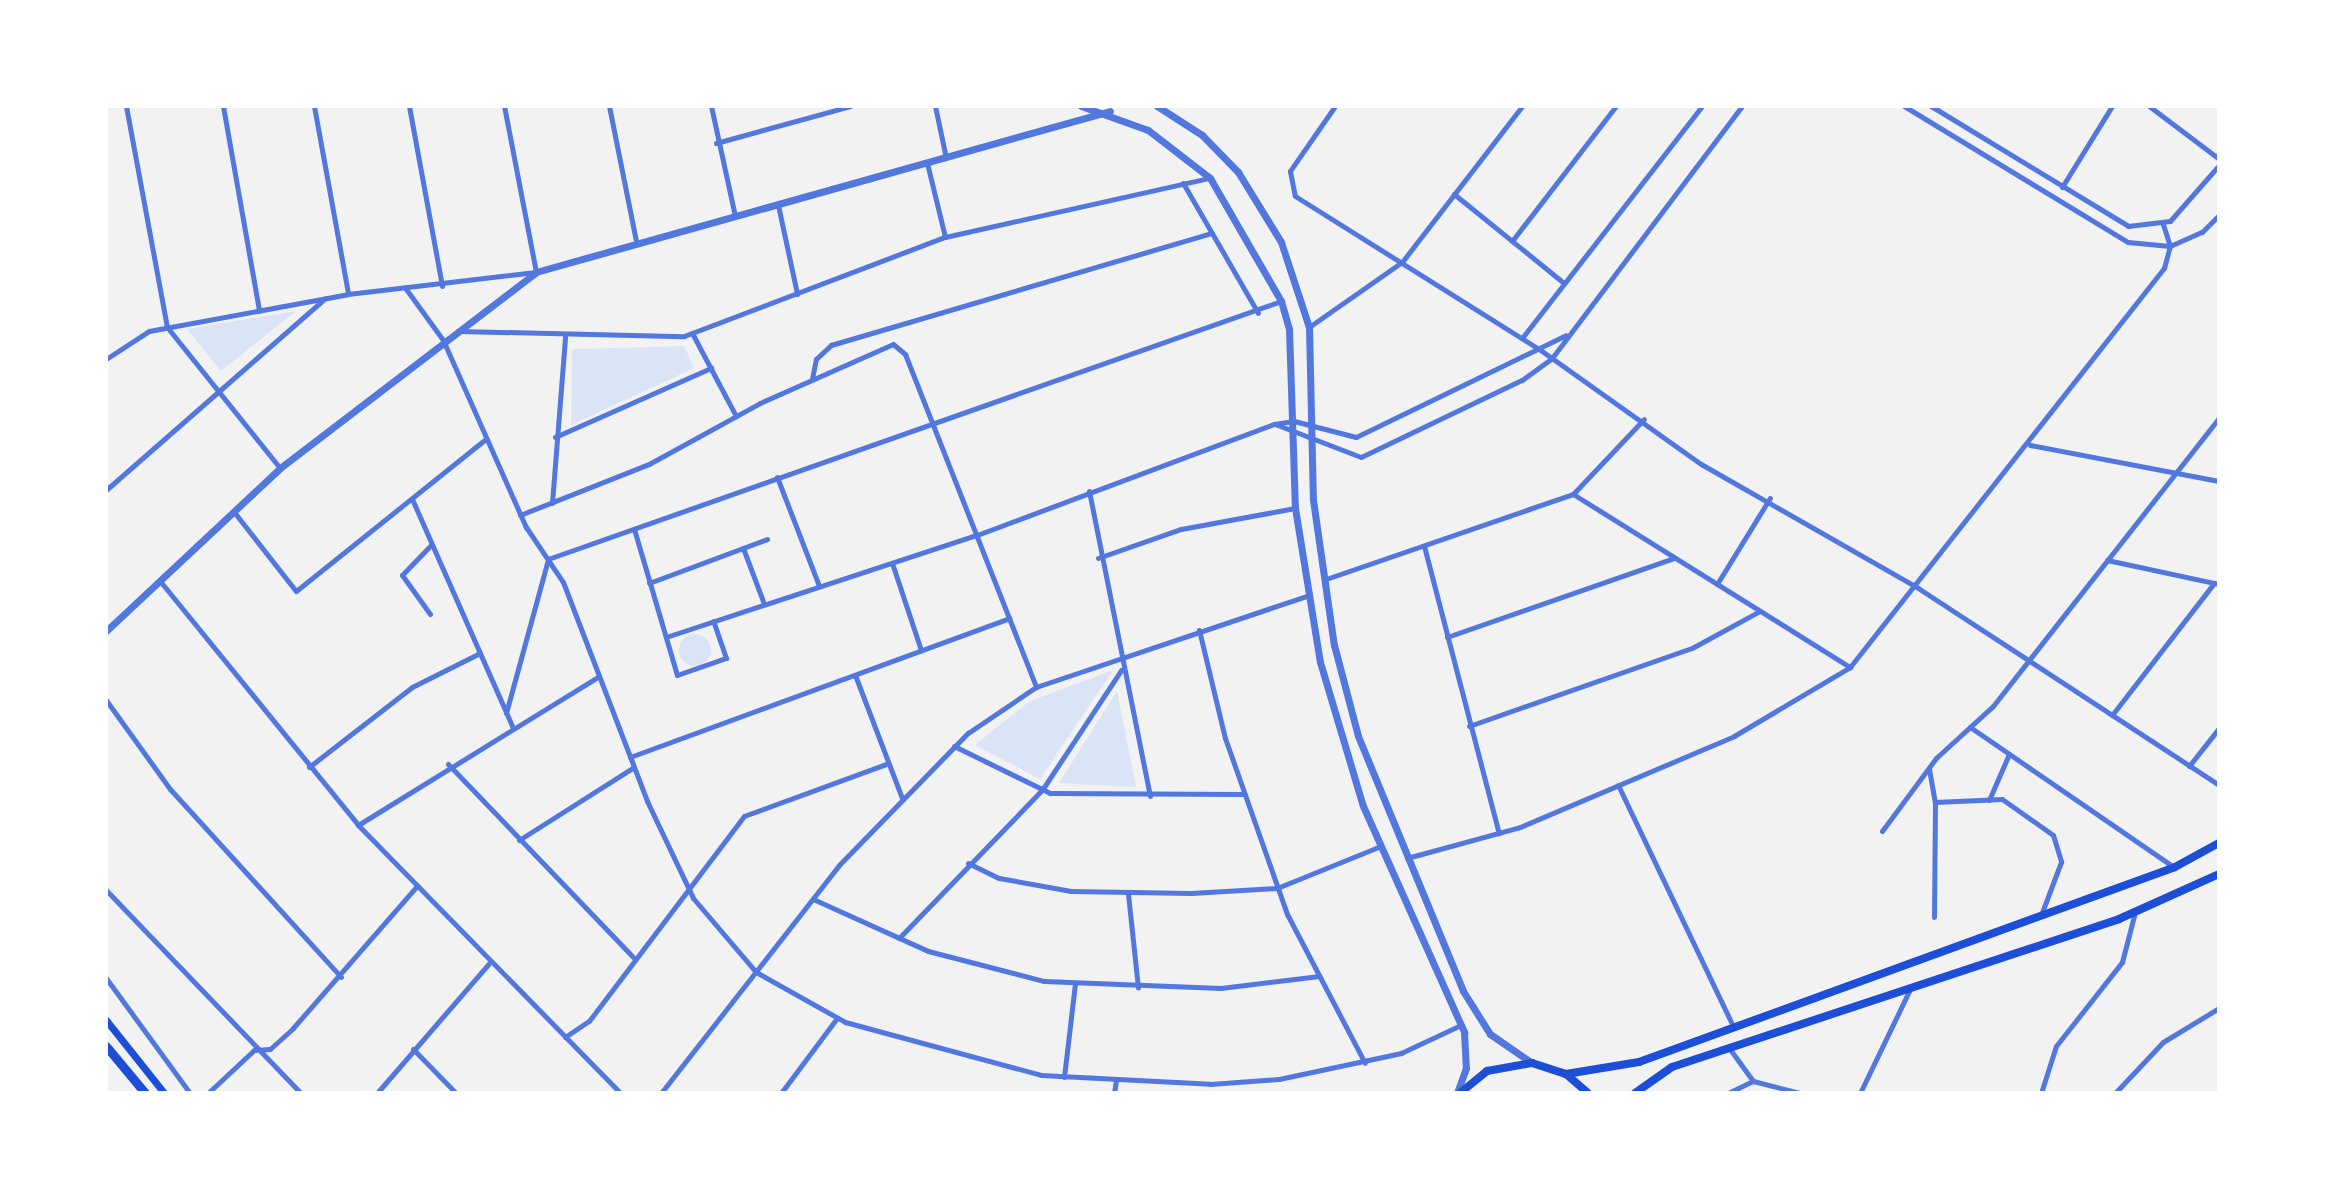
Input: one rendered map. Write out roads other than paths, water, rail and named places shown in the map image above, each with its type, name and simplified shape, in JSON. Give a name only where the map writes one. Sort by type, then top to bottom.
[{"type":"highway","points":[[106,1046],[145,1093]]},
{"type":"main road","points":[[1566,1074],[1623,1067],[2175,867],[2219,843]]},
{"type":"main road","points":[[1635,1093],[1660,1072],[2135,912],[2219,875]]},
{"type":"main road","points":[[106,1020],[164,1093]]},
{"type":"main road","points":[[1459,1093],[1487,1071],[1532,1063],[1566,1074],[1588,1093]]},
{"type":"street","points":[[126,106],[167,327],[215,395],[280,468]]},
{"type":"street","points":[[223,106],[259,311]]},
{"type":"street","points":[[314,106],[348,294]]},
{"type":"street","points":[[409,106],[442,286]]},
{"type":"street","points":[[504,106],[536,272]]},
{"type":"street","points":[[609,106],[636,241]]},
{"type":"street","points":[[711,106],[716,143],[735,217]]},
{"type":"street","points":[[716,143],[850,106]]},
{"type":"street","points":[[935,106],[946,158]]},
{"type":"street","points":[[1081,106],[1110,111],[1210,178],[1281,301],[1294,421],[1295,508],[1307,596],[1337,732],[1381,846],[1461,1025],[1466,1068],[1459,1093]]},
{"type":"street","points":[[1157,106],[1202,135],[1238,172],[1281,242],[1309,327],[1314,444],[1326,579],[1358,736],[1406,858],[1475,1014],[1532,1063]]},
{"type":"street","points":[[1335,106],[1290,171],[1295,196],[1539,349],[1644,419],[1701,464],[1770,498],[1918,588],[2219,785]]},
{"type":"street","points":[[1309,327],[1402,262],[1522,106]]},
{"type":"street","points":[[1512,241],[1616,106]]},
{"type":"street","points":[[1522,338],[1702,106]]},
{"type":"street","points":[[1274,424],[1294,431],[1314,444],[1361,457],[1522,380],[1552,358],[1566,335],[1742,106]]},
{"type":"street","points":[[1904,106],[2128,242],[2170,246],[2219,215]]},
{"type":"street","points":[[1931,106],[2128,226],[2163,224],[2219,165]]},
{"type":"street","points":[[2062,187],[2112,106]]},
{"type":"street","points":[[2149,106],[2219,159]]},
{"type":"street","points":[[106,359],[167,327],[348,294],[442,286],[536,272],[636,241],[735,217],[1110,111]]},
{"type":"street","points":[[927,163],[945,237]]},
{"type":"street","points":[[453,331],[565,337],[692,333],[945,237],[1210,178]]},
{"type":"street","points":[[1183,183],[1258,313]]},
{"type":"street","points":[[1454,194],[1564,283]]},
{"type":"street","points":[[778,205],[797,294]]},
{"type":"street","points":[[1406,858],[1499,833],[1734,736],[1850,667],[1918,588],[2164,268],[2170,246],[2163,224]]},
{"type":"street","points":[[812,379],[816,359],[831,345],[1212,233]]},
{"type":"street","points":[[106,631],[280,468],[453,331],[536,272]]},
{"type":"street","points":[[406,289],[443,340],[520,515],[548,559],[599,676],[634,767],[687,885],[756,972],[837,1018],[970,1061],[1064,1077],[1210,1084],[1365,1063],[1461,1025]]},
{"type":"street","points":[[106,490],[325,298]]},
{"type":"street","points":[[548,559],[932,421],[1258,313],[1281,301]]},
{"type":"street","points":[[692,333],[736,416]]},
{"type":"street","points":[[666,637],[977,535],[1274,424],[1294,421],[1356,437],[1566,335]]},
{"type":"street","points":[[552,503],[565,337]]},
{"type":"street","points":[[520,515],[649,464],[736,416],[882,346],[893,344],[905,354],[1036,687]]},
{"type":"street","points":[[555,437],[711,368]]},
{"type":"street","points":[[1882,831],[1929,768],[2029,660],[2219,418]]},
{"type":"street","points":[[1326,579],[1573,494],[1644,419]]},
{"type":"street","points":[[234,512],[296,591],[486,439]]},
{"type":"street","points":[[2030,445],[2219,481]]},
{"type":"street","points":[[777,477],[819,586]]},
{"type":"street","points":[[1089,491],[1098,558],[1150,796]]},
{"type":"street","points":[[1573,494],[1850,667]]},
{"type":"street","points":[[1717,584],[1770,498]]},
{"type":"street","points":[[412,499],[512,726]]},
{"type":"street","points":[[1098,558],[1181,529],[1295,508]]},
{"type":"street","points":[[634,529],[677,675],[726,658],[713,621]]},
{"type":"street","points":[[649,583],[767,539]]},
{"type":"street","points":[[430,614],[402,575],[432,544]]},
{"type":"street","points":[[1424,546],[1499,833]]},
{"type":"street","points":[[743,548],[764,604]]},
{"type":"street","points":[[1447,637],[1675,557]]},
{"type":"street","points":[[506,713],[548,559]]},
{"type":"street","points":[[2107,560],[2216,584],[2112,715]]},
{"type":"street","points":[[892,563],[921,650]]},
{"type":"street","points":[[160,581],[358,825],[620,1093]]},
{"type":"street","points":[[661,1093],[813,899],[902,798],[954,746],[1036,687],[1118,655],[1307,596]]},
{"type":"street","points":[[1469,726],[1692,648],[1760,611]]},
{"type":"street","points":[[106,616],[114,624]]},
{"type":"street","points":[[630,757],[1009,618]]},
{"type":"street","points":[[1199,630],[1243,794],[1277,888],[1365,1063]]},
{"type":"street","points":[[309,767],[412,687],[480,653]]},
{"type":"street","points":[[899,938],[968,863],[1042,790],[1121,670]]},
{"type":"street","points":[[855,675],[886,764],[902,798]]},
{"type":"street","points":[[358,825],[448,764],[599,676]]},
{"type":"street","points":[[106,700],[170,789],[341,977]]},
{"type":"street","points":[[1970,727],[2175,867]]},
{"type":"street","points":[[2189,766],[2219,728]]},
{"type":"street","points":[[954,746],[1042,790],[1150,796],[1243,794]]},
{"type":"street","points":[[1988,801],[2009,754]]},
{"type":"street","points":[[448,764],[633,957]]},
{"type":"street","points":[[565,1037],[589,1021],[687,885],[744,816],[886,764]]},
{"type":"street","points":[[519,840],[634,767]]},
{"type":"street","points":[[1929,768],[1935,802],[1934,917]]},
{"type":"street","points":[[1618,785],[1733,1026]]},
{"type":"street","points":[[1935,802],[2002,799],[2053,835],[2061,862],[2041,915]]},
{"type":"street","points":[[968,863],[1033,886],[1128,894],[1277,888],[1381,846]]},
{"type":"street","points":[[208,1093],[254,1050],[270,1049],[341,977],[417,886]]},
{"type":"street","points":[[106,890],[254,1050],[301,1093]]},
{"type":"street","points":[[1128,894],[1138,987]]},
{"type":"street","points":[[813,899],[899,938],[1003,974],[1075,984],[1221,988],[1319,976]]},
{"type":"street","points":[[2041,1093],[2056,1046],[2122,962],[2135,912]]},
{"type":"street","points":[[377,1093],[490,962]]},
{"type":"street","points":[[106,978],[190,1093]]},
{"type":"street","points":[[1064,1077],[1075,984]]},
{"type":"street","points":[[1860,1093],[1911,986]]},
{"type":"street","points":[[2115,1093],[2163,1042],[2219,1008]]},
{"type":"street","points":[[783,1093],[837,1018]]},
{"type":"street","points":[[1729,1048],[1753,1081],[1800,1093]]},
{"type":"street","points":[[413,1049],[456,1093]]},
{"type":"street","points":[[1114,1093],[1116,1080]]},
{"type":"street","points":[[1728,1093],[1753,1081]]}]
